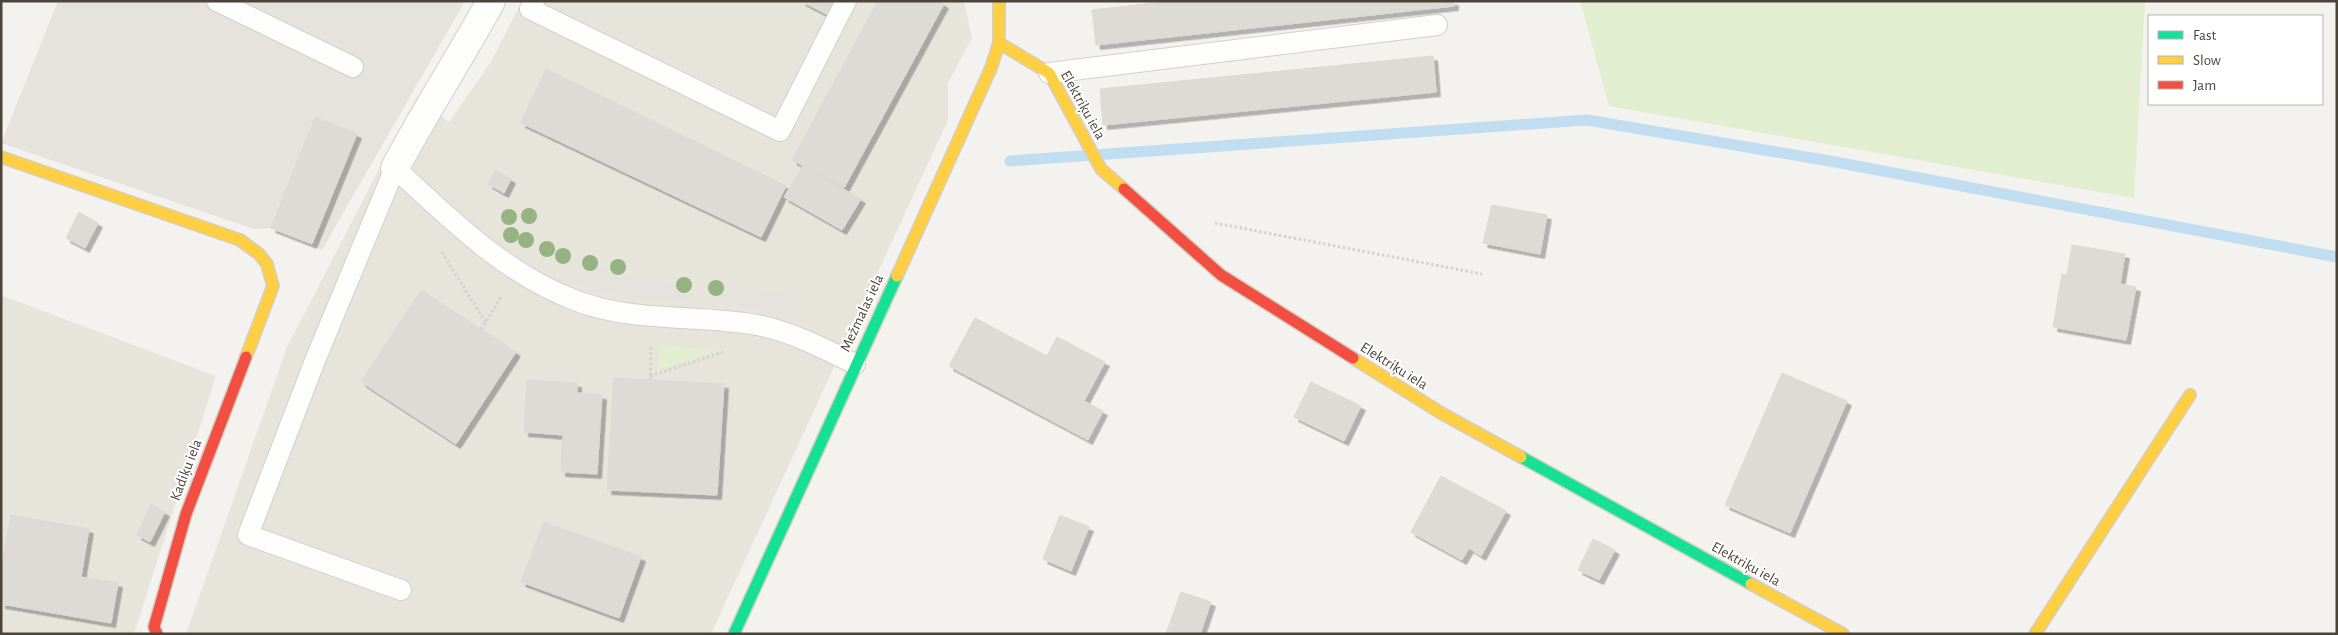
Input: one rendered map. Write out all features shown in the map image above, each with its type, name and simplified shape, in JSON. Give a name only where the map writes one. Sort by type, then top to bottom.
[{"type":"street","points":[[395,168],[422,117],[491,1]]},
{"type":"street","name":"Mežmalas iela","points":[[734,634],[991,68],[999,43],[1000,1]]},
{"type":"street","name":"Elektriķu iela","points":[[999,43],[1049,73],[1101,169],[1221,275],[1441,414],[1843,634]]},
{"type":"street","name":"Kadiķu iela","points":[[1,157],[240,240],[260,255],[272,270],[274,286],[186,514],[154,627],[157,634]]},
{"type":"street","points":[[2035,634],[2190,395]]},
{"type":"lane","points":[[217,1],[353,67]]},
{"type":"lane","points":[[534,1],[530,10],[780,131],[846,1]]},
{"type":"lane","points":[[1049,73],[1437,25]]},
{"type":"lane","points":[[402,590],[248,535],[316,358],[395,168],[459,227],[506,264],[578,302],[655,317],[713,319],[758,325],[803,338],[855,364]]},
{"type":"path","points":[[1207,222],[1482,274]]},
{"type":"path","points":[[441,250],[486,323]]},
{"type":"path","points":[[481,329],[506,290]]},
{"type":"path","points":[[651,338],[650,378],[726,351]]},
{"type":"shaded area","points":[[58,1],[465,1],[322,250],[273,228],[254,229],[1,143]]},
{"type":"shaded area","points":[[522,1],[964,1],[972,38],[948,83],[948,120],[711,634],[186,634],[287,347],[416,98],[449,122],[491,62]]},
{"type":"shaded area","points":[[592,266],[631,278],[668,282],[697,303],[650,299],[601,291],[562,276]]},
{"type":"shaded area","points":[[738,286],[785,294],[808,324],[761,310],[709,302]]},
{"type":"shaded area","points":[[1,295],[216,376],[134,634],[1,634]]},
{"type":"green space","points":[[1580,1],[2145,1],[2134,198],[1609,106]]},
{"type":"green space","points":[[660,345],[721,350],[658,370]]},
{"type":"building","points":[[801,1],[837,1],[830,16]]},
{"type":"building","points":[[878,1],[939,1],[944,4],[844,188],[792,160]]},
{"type":"building","points":[[1171,1],[1454,1],[1454,6],[1096,45],[1092,10]]},
{"type":"building","points":[[1433,56],[1436,92],[1103,125],[1100,89]]},
{"type":"building","points":[[546,69],[786,186],[761,237],[521,123]]},
{"type":"building","points":[[315,117],[357,134],[312,244],[271,228]]},
{"type":"building","points":[[803,166],[861,199],[842,230],[784,197]]},
{"type":"building","points":[[496,170],[511,179],[504,193],[488,184]]},
{"type":"building","points":[[1492,205],[1547,215],[1540,254],[1483,243]]},
{"type":"building","points":[[79,212],[98,223],[85,248],[66,238]]},
{"type":"building","points":[[2072,245],[2125,254],[2120,284],[2136,287],[2126,340],[2053,327],[2062,274],[2067,275]]},
{"type":"building","points":[[421,290],[516,352],[456,444],[361,382]]},
{"type":"building","points":[[975,318],[1047,356],[1057,337],[1105,362],[1084,401],[1103,411],[1088,440],[949,366]]},
{"type":"building","points":[[1782,373],[1847,401],[1790,533],[1725,505]]},
{"type":"building","points":[[614,378],[724,384],[717,495],[607,490]]},
{"type":"building","points":[[527,380],[577,383],[577,393],[602,395],[597,474],[561,472],[563,435],[524,432]]},
{"type":"building","points":[[1311,382],[1361,406],[1344,441],[1294,417]]},
{"type":"building","points":[[1441,476],[1506,511],[1481,556],[1469,548],[1462,560],[1411,532]]},
{"type":"building","points":[[151,505],[165,512],[150,542],[137,535]]},
{"type":"building","points":[[11,515],[89,529],[81,577],[118,583],[111,623],[1,604],[1,568]]},
{"type":"building","points":[[1060,515],[1089,527],[1071,571],[1043,559]]},
{"type":"building","points":[[544,522],[641,557],[619,618],[521,582]]},
{"type":"building","points":[[1593,539],[1615,550],[1599,580],[1578,570]]},
{"type":"building","points":[[1181,592],[1211,602],[1200,634],[1166,634]]},
{"type":"waterway","points":[[1010,161],[1587,120],[1830,161],[2337,257]]},
{"type":"traffic: fast","points":[[734,634],[897,276]]},
{"type":"traffic: fast","points":[[1521,457],[1751,584]]},
{"type":"traffic: slow","points":[[897,276],[991,68],[999,43],[999,1]]},
{"type":"traffic: slow","points":[[999,43],[1049,73],[1101,169],[1124,189]]},
{"type":"traffic: slow","points":[[1,157],[240,240],[259,254],[267,264],[273,286],[246,357]]},
{"type":"traffic: slow","points":[[1353,358],[1441,413],[1521,457]]},
{"type":"traffic: slow","points":[[2035,634],[2190,395]]},
{"type":"traffic: slow","points":[[1751,584],[1843,634]]},
{"type":"traffic: jam","points":[[1124,189],[1221,275],[1353,358]]},
{"type":"traffic: jam","points":[[157,634],[154,627],[186,514],[246,357]]}]
